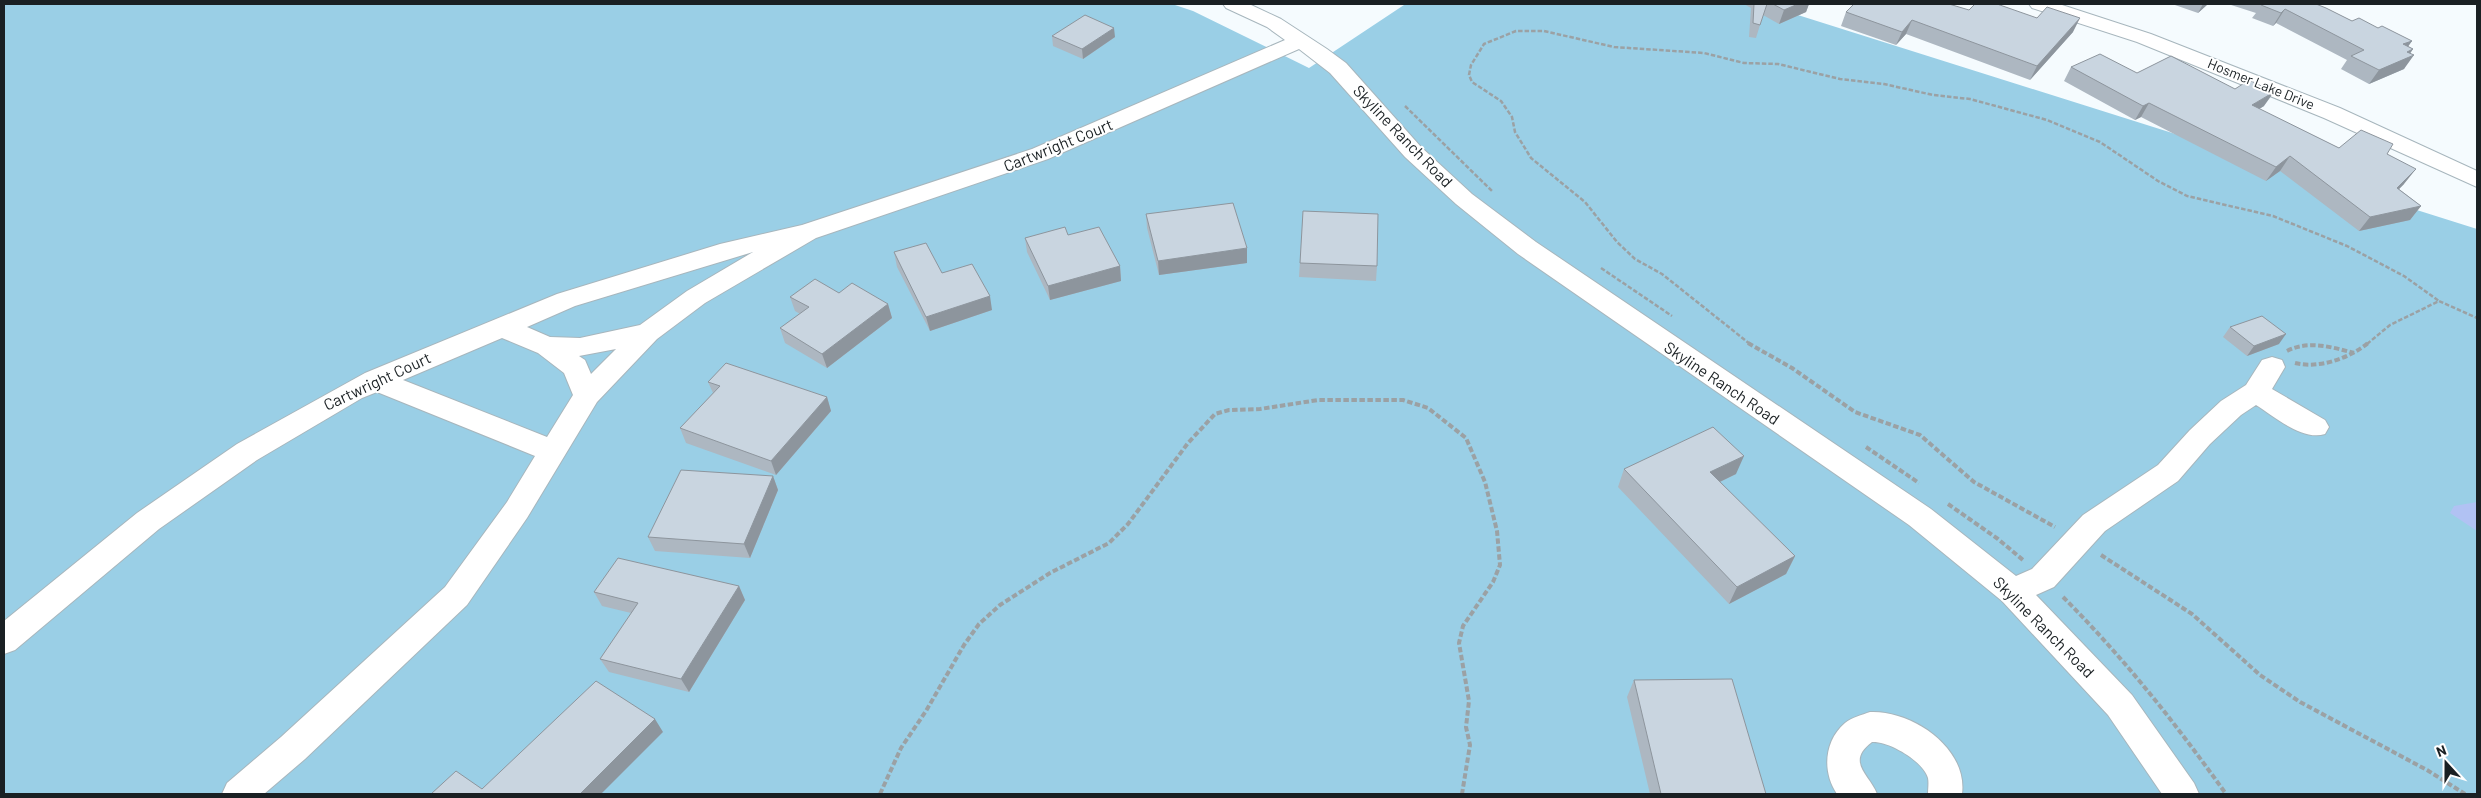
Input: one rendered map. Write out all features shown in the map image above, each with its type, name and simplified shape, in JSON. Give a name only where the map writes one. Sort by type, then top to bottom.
[{"type":"street","name":"Skyline Ranch Road","points":[[1233,4],[1274,23],[1302,40],[1338,68],[1413,152],[1464,199],[1527,248],[1725,386],[1920,516],[2013,592],[2075,655],[2120,706],[2182,794]]},
{"type":"street","name":"Hosmer Lake Drive","points":[[2039,4],[2144,38],[2241,76],[2332,113],[2477,180]]},
{"type":"street","name":"Cartwright Court","points":[[4,640],[148,521],[246,452],[306,416],[375,380],[584,294],[729,250],[807,232],[1040,154],[1302,40]]},
{"type":"street","name":"Cartwright Court","points":[[239,794],[293,748],[456,596],[516,510],[587,395],[648,333],[696,297],[807,232]]},
{"type":"street","points":[[502,327],[547,346],[574,367],[587,395]]},
{"type":"street","points":[[547,346],[580,347],[648,333]]},
{"type":"street","points":[[2013,592],[2043,578],[2094,523],[2168,472],[2230,408],[2256,392],[2282,362]]},
{"type":"street","points":[[375,380],[552,451]]},
{"type":"street","points":[[2256,392],[2315,427]]},
{"type":"street","points":[[1860,794],[1847,780],[1843,757],[1855,734],[1871,727],[1903,732],[1928,751],[1943,770],[1945,794]]},
{"type":"path","points":[[2465,794],[2427,770],[2300,702],[2260,675],[2192,614],[2078,541],[1974,482],[1920,435],[1855,412],[1792,368],[1743,340],[1662,274],[1635,259],[1617,242],[1585,202],[1531,158],[1515,132],[1512,117],[1501,101],[1472,82],[1469,75],[1471,64],[1484,44],[1516,31],[1544,30],[1614,47],[1704,53],[1744,63],[1778,64],[1840,80],[1884,84],[1933,95],[1970,99],[2047,120],[2100,142],[2176,191],[2273,216],[2348,246],[2404,276],[2439,302],[2477,318]]},
{"type":"path","points":[[2354,353],[2332,348],[2303,345],[2293,346],[2282,362],[2303,365],[2340,360],[2354,353],[2390,325],[2439,302]]},
{"type":"path","points":[[880,794],[901,748],[926,711],[964,644],[979,624],[1000,605],[1050,573],[1109,543],[1128,524],[1188,443],[1215,414],[1229,410],[1260,409],[1318,400],[1403,400],[1428,408],[1466,438],[1485,482],[1497,532],[1500,565],[1492,582],[1463,626],[1459,643],[1469,702],[1466,727],[1470,745],[1462,794]]},
{"type":"shaded area","points":[[4,4],[1172,4],[1193,11],[1309,68],[1404,5],[1763,4],[2477,229],[2477,794],[4,794]]},
{"type":"shaded area","points":[[2477,502],[2477,531],[2450,513],[2454,506]]},
{"type":"building","points":[[1754,4],[1767,4],[1760,25],[1753,23]]},
{"type":"building","points":[[1773,4],[1798,4],[1784,10]]},
{"type":"building","points":[[1854,4],[1949,4],[1969,10],[1975,4],[1997,4],[2037,18],[2047,7],[2080,18],[2037,66],[1912,20],[1902,32],[1846,12]]},
{"type":"building","points":[[2262,4],[2316,4],[2352,21],[2359,18],[2378,28],[2382,26],[2412,41],[2403,44],[2413,49],[2407,52],[2414,55],[2379,70],[2351,56],[2364,50],[2285,9],[2281,13]]},
{"type":"building","points":[[1085,15],[1114,28],[1082,49],[1052,36]]},
{"type":"building","points":[[2100,54],[2137,73],[2171,56],[2235,89],[2249,80],[2274,92],[2252,105],[2339,148],[2361,130],[2393,144],[2387,154],[2416,169],[2397,188],[2421,206],[2370,217],[2290,156],[2276,167],[2149,103],[2143,106],[2071,67]]},
{"type":"building","points":[[1233,203],[1247,248],[1158,261],[1146,214]]},
{"type":"building","points":[[1303,211],[1378,214],[1377,266],[1300,263]]},
{"type":"building","points":[[1065,227],[1068,235],[1099,227],[1120,266],[1048,286],[1025,238]]},
{"type":"building","points":[[926,243],[942,273],[972,264],[990,296],[926,317],[894,252]]},
{"type":"building","points":[[815,279],[839,293],[852,283],[888,304],[822,354],[780,328],[809,307],[790,297]]},
{"type":"building","points":[[2262,316],[2286,334],[2254,346],[2230,327]]},
{"type":"building","points":[[726,363],[827,397],[771,461],[680,428],[720,386],[708,382]]},
{"type":"building","points":[[1713,427],[1744,456],[1710,472],[1795,556],[1737,587],[1624,469]]},
{"type":"building","points":[[681,470],[773,476],[744,544],[648,537]]},
{"type":"building","points":[[618,558],[739,586],[681,679],[600,659],[638,603],[594,592]]},
{"type":"building","points":[[1732,679],[1766,794],[1661,794],[1634,680]]},
{"type":"building","points":[[596,681],[655,719],[580,794],[431,794],[456,771],[482,789]]}]
